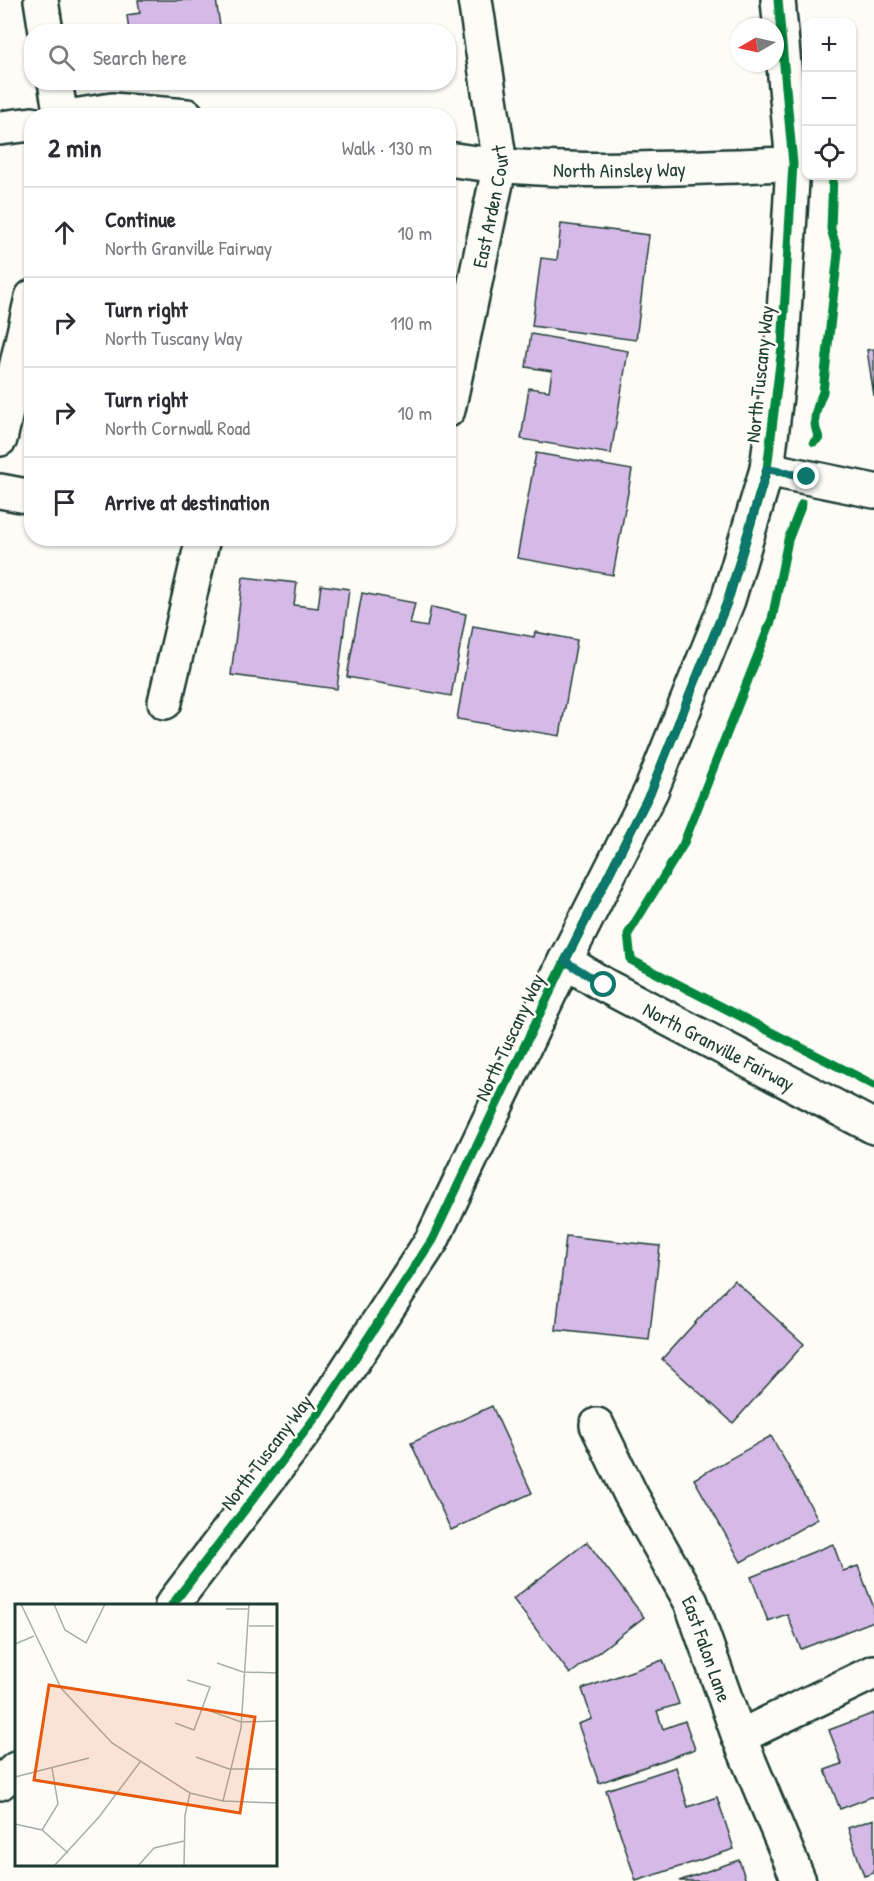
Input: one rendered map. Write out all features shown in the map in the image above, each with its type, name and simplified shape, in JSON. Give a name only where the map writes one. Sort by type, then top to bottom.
[{"type":"street","points":[[40,0],[44,24]]},
{"type":"street","name":"East Arden Court","points":[[456,372],[500,164],[475,0]]},
{"type":"street","name":"North Tuscany Way","points":[[173,1604],[321,1410],[432,1240],[565,961],[651,791],[728,600],[767,469],[782,347],[793,164],[778,0]]},
{"type":"street","points":[[56,90],[60,108]]},
{"type":"street","points":[[0,128],[24,124]]},
{"type":"street","name":"North Ainsley Way","points":[[456,160],[558,169],[793,164]]},
{"type":"street","points":[[3,425],[24,332]]},
{"type":"street","points":[[767,469],[874,491]]},
{"type":"street","points":[[0,491],[24,496]]},
{"type":"street","points":[[165,702],[201,546]]},
{"type":"street","name":"North Granville Fairway","points":[[565,961],[604,985],[874,1127]]},
{"type":"street","name":"East Falon Lane","points":[[597,1425],[631,1495],[691,1602],[740,1737],[799,1881]]},
{"type":"street","points":[[740,1737],[874,1672]]},
{"type":"street","points":[[0,1783],[15,1770]]},
{"type":"building","points":[[138,0],[216,0],[220,24],[128,24],[127,15],[140,13]]},
{"type":"building","points":[[561,224],[649,235],[636,340],[532,326],[541,258],[557,260]]},
{"type":"building","points":[[531,334],[628,351],[611,454],[521,439],[529,388],[549,391],[552,371],[526,367]]},
{"type":"building","points":[[874,349],[874,396],[867,350]]},
{"type":"building","points":[[536,453],[632,470],[613,575],[517,558]]},
{"type":"building","points":[[243,577],[297,583],[294,605],[318,608],[321,585],[349,589],[337,689],[231,675]]},
{"type":"building","points":[[362,593],[415,603],[410,624],[427,627],[431,607],[466,614],[451,696],[347,677]]},
{"type":"building","points":[[473,626],[534,637],[535,632],[577,640],[560,736],[457,719]]},
{"type":"building","points":[[566,1236],[660,1246],[649,1340],[556,1330]]},
{"type":"building","points":[[734,1280],[804,1344],[733,1423],[662,1359]]},
{"type":"building","points":[[492,1406],[532,1493],[451,1530],[411,1443]]},
{"type":"building","points":[[771,1436],[818,1519],[741,1562],[694,1479]]},
{"type":"building","points":[[587,1542],[644,1617],[570,1674],[513,1599]]},
{"type":"building","points":[[833,1544],[843,1571],[858,1566],[874,1608],[874,1621],[801,1649],[787,1614],[768,1621],[751,1577]]},
{"type":"building","points":[[663,1660],[679,1704],[657,1711],[663,1729],[685,1721],[695,1749],[599,1783],[578,1724],[592,1719],[582,1689]]},
{"type":"building","points":[[874,1713],[874,1796],[840,1809],[825,1770],[842,1764],[829,1730]]},
{"type":"building","points":[[676,1767],[688,1807],[717,1797],[734,1849],[636,1881],[606,1790]]},
{"type":"building","points":[[874,1819],[874,1873],[864,1876],[848,1828]]},
{"type":"building","points":[[739,1860],[746,1881],[679,1881]]},
{"type":"cycle path","points":[[173,1604],[321,1410],[432,1240],[565,961],[651,791],[728,600],[767,469],[782,347],[793,164],[778,0]]},
{"type":"cycle path","points":[[814,442],[819,438],[815,426],[815,415],[823,392],[838,253],[831,229],[833,180]]},
{"type":"cycle path","points":[[802,504],[788,540],[772,619],[683,845],[628,934],[631,960],[874,1085]]},
{"type":"route","points":[[604,985],[565,961],[651,791],[728,600],[767,469],[807,477]]}]
